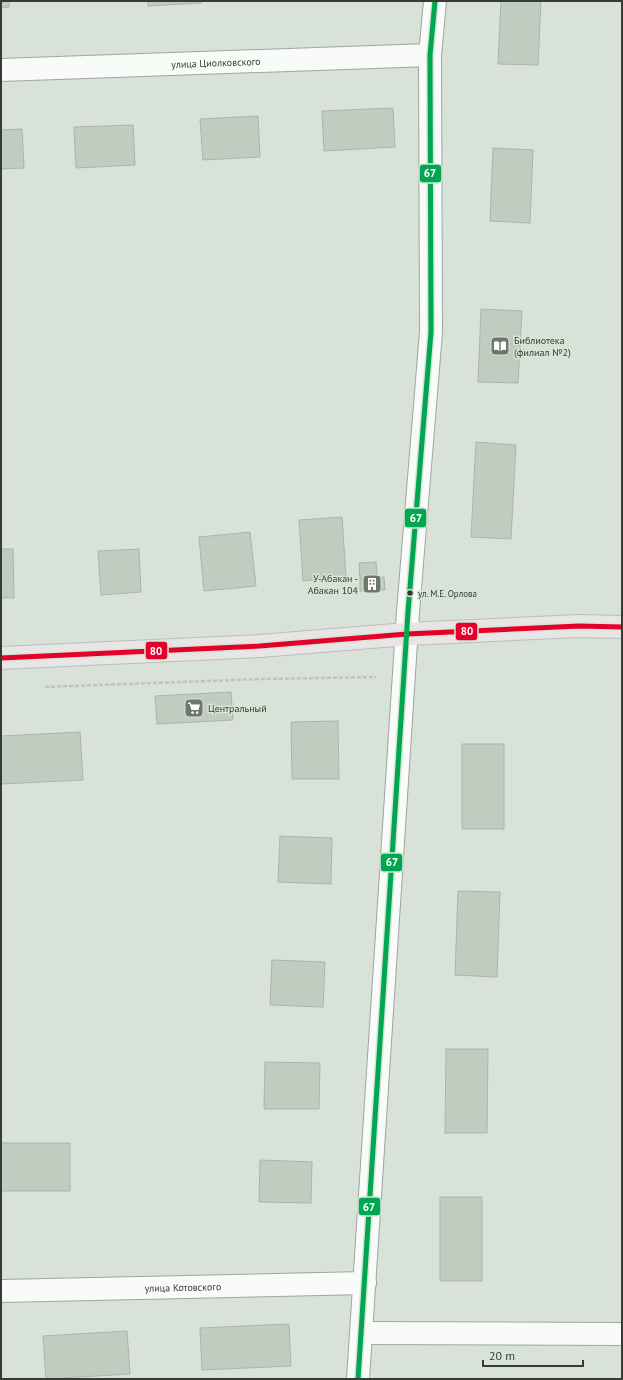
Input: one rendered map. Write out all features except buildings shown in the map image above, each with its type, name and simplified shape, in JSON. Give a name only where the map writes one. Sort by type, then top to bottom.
[{"type":"main road","points":[[1,658],[260,646],[407,634],[579,626],[622,627]]},
{"type":"street","points":[[358,1379],[404,676],[431,332],[430,55],[435,1]]},
{"type":"street","name":"улица Циолковского","points":[[1,70],[430,55]]},
{"type":"street","name":"улица Котовского","points":[[1,1291],[365,1283]]},
{"type":"street","points":[[362,1333],[622,1334]]},
{"type":"path","points":[[40,687],[261,679],[404,676]]},
{"type":"transit line","name":"67","points":[[358,1379],[408,612],[431,332],[430,55],[435,1]]},
{"type":"transit line","name":"80","points":[[1,658],[260,646],[407,634],[579,626],[622,627]]},
{"type":"place","name":"Библиотека (филиал №2)","points":[[500,346]]},
{"type":"place","name":"У-Абакан - Абакан 104","points":[[372,584]]},
{"type":"place","name":"ул. М.Е. Орлова","points":[[410,593]]},
{"type":"place","name":"Центральный","points":[[194,708]]}]
